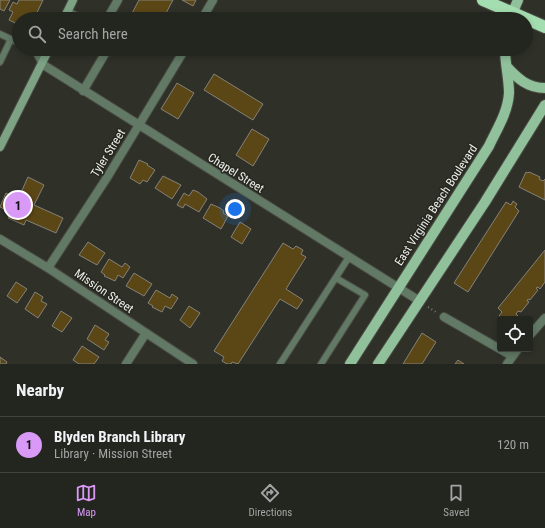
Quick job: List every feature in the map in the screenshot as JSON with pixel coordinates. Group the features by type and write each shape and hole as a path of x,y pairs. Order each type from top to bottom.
{"highway":[{"path":"483,0 504,12"},
{"path":"533,23 545,27"}],"main road":[{"path":"67,12 73,0"},
{"path":"513,12 518,0"},
{"path":"0,147 46,56"},
{"name":"East Virginia Beach Boulevard","path":"350,364 489,146 508,101 506,56"},
{"path":"507,67 527,85 545,88"},
{"path":"378,364 418,300 458,243 545,105"}],"street":[{"path":"111,12 118,0"},
{"path":"206,12 213,0"},
{"path":"83,91 101,56"},
{"name":"Tyler Street","path":"48,268 181,56"},
{"name":"Chapel Street","path":"42,64 418,300"},
{"name":"Mission Street","path":"0,239 48,268 193,364"},
{"path":"444,317 512,356"},
{"path":"533,332 545,318"},
{"path":"126,364 146,333"},
{"path":"507,364 515,352"}],"lane":[{"path":"0,34 11,39 0,62"},
{"path":"38,56 42,64"},
{"path":"280,364 349,257"},
{"path":"321,364 365,295 336,278"}],"path":[{"path":"418,300 444,317"}],"building":[{"path":"0,0 10,0 4,11 0,9"},
{"path":"19,0 43,0 37,12 13,12 9,10 13,2 17,4"},
{"path":"139,0 173,0 167,12 133,12"},
{"path":"182,0 196,0 193,6"},
{"path":"12,14 12,22 9,20"},
{"path":"214,74 263,104 253,120 204,90"},
{"path":"177,83 194,93 178,119 161,109"},
{"path":"252,129 269,139 253,166 236,155"},
{"path":"139,160 148,164 147,165 155,170 147,182 143,180 140,184 130,178"},
{"path":"526,172 540,177 539,179 543,181 545,179 545,200 519,187"},
{"path":"163,176 181,185 172,199 155,188"},
{"path":"28,177 44,185 34,205 63,218 56,233 26,220 24,225 8,218 11,212 0,207 6,193 18,199"},
{"path":"193,190 207,199 199,212 185,204 183,208 177,205 184,193 189,196"},
{"path":"513,201 517,204 515,207 519,211 468,292 454,283 506,202 511,205"},
{"path":"211,204 220,208 224,211 223,213 228,216 221,229 203,218"},
{"path":"240,222 251,229 242,244 231,237"},
{"path":"88,242 105,253 97,265 79,255"},
{"path":"283,243 293,249 296,246 303,250 301,254 306,257 286,289 303,300 297,309 280,299 238,364 232,362 231,364 227,364 222,361 224,357 214,351"},
{"path":"545,250 545,282 540,289 538,287 536,288 538,290 530,300 528,299 527,301 529,302 521,312 518,311 516,314 518,316 499,316 502,312 498,308"},
{"path":"109,259 122,267 125,263 130,267 123,278 118,275 115,281 104,276 105,275 101,272"},
{"path":"134,273 152,284 144,296 126,286"},
{"path":"16,282 27,289 17,303 7,296"},
{"path":"156,290 170,298 172,294 178,298 171,309 165,306 162,312 152,307 153,306 148,303"},
{"path":"35,292 43,297 41,301 47,304 38,318 25,309"},
{"path":"189,306 200,313 190,328 180,320"},
{"path":"61,311 72,318 62,332 52,326"},
{"path":"95,325 109,334 105,340 109,342 104,350 87,339"},
{"path":"422,333 436,342 422,364 403,364"},
{"path":"82,346 99,357 94,364 79,364 73,360"},
{"path":"0,357 7,362 6,364 0,364"},
{"path":"458,360 464,364 455,364"}],"place":[{"name":"Blyden Branch Library","path":"18,205"}]}
